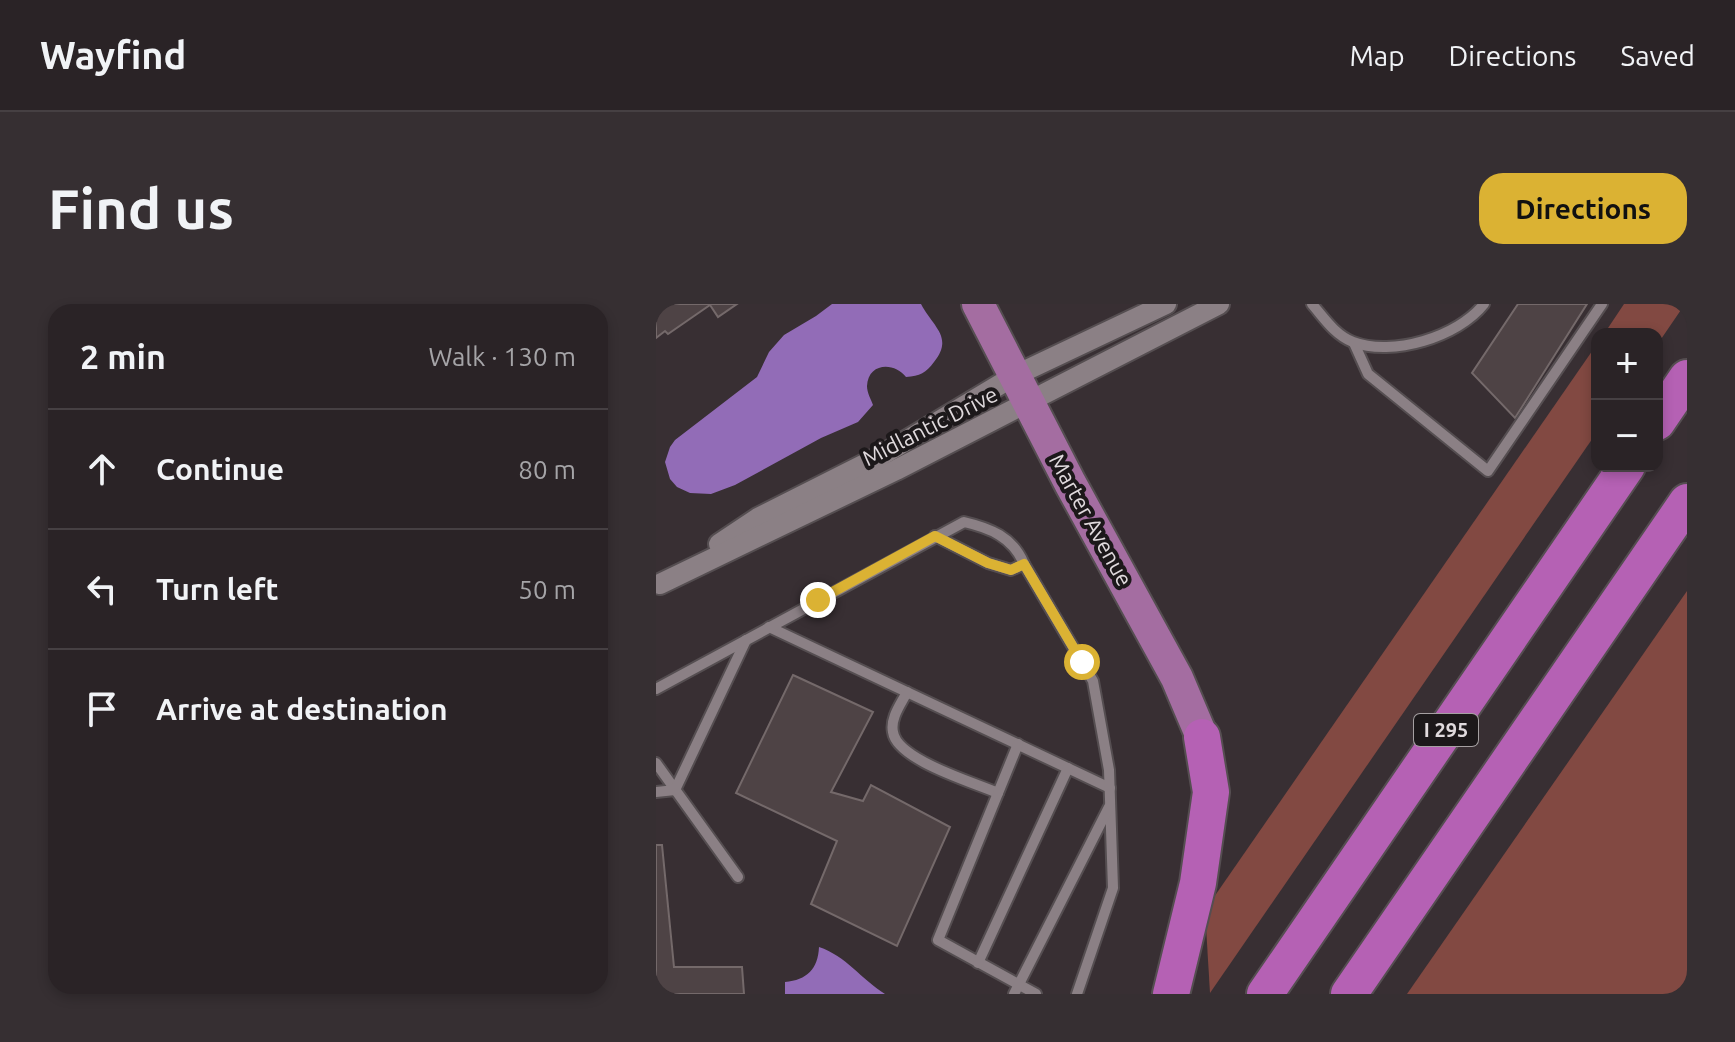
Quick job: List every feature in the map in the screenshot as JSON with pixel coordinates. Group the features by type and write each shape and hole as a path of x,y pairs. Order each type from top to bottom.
{"highway":[{"path":"1663,413 1687,378"},
{"name":"I 295","path":"1265,994 1623,472"},
{"path":"1349,994 1687,502"},
{"path":"1171,994 1198,883 1211,792 1202,737"}],"main road":[{"name":"Marter Avenue","path":"978,304 1021,390 1177,678 1202,737"}],"street":[{"name":"Midlantic Drive","path":"658,585 1021,390 1166,304"},
{"name":"Midlantic Drive","path":"658,585 758,518 879,457 1021,390 1219,304"}],"lane":[{"path":"1312,304 1337,333 1354,343 1404,346 1457,327 1481,305"},
{"path":"1354,343 1368,374 1488,471 1602,304"},
{"path":"656,689 964,522 990,528 1018,548 1024,564 1093,681 1109,770 1113,888 1077,994"},
{"path":"935,536 988,563 1011,570 1024,564"},
{"path":"769,627 1110,788"},
{"path":"675,790 746,640"},
{"path":"907,692 892,722 893,736 912,757 998,793"},
{"path":"1018,744 938,940 1017,989 1036,994"},
{"path":"656,763 738,877"},
{"path":"978,963 1068,768"},
{"path":"656,792 675,790"},
{"path":"1017,989 1110,806"}],"shaded area":[{"path":"832,304 921,304 940,332 940,353 928,369 915,376 906,377 889,367 872,372 867,386 873,405 858,422 821,438 735,485 711,494 690,493 677,487 670,479 665,462 675,440 757,377 769,352 784,335"},
{"path":"1624,304 1685,304 1663,336 1663,328 1608,328"},
{"path":"1591,353 1591,441 1210,993 1205,910"},
{"path":"1687,591 1687,994 1407,994"},
{"path":"819,947 837,956 885,994 785,994 785,982 805,976 814,967"}],"building":[{"path":"656,304 737,304 718,317 710,305 668,334 665,331 656,338"},
{"path":"1518,304 1587,304 1515,418 1472,373"},
{"path":"793,675 873,712 831,792 863,801 871,785 950,827 897,946 811,904 837,841 736,793"},
{"path":"656,845 662,845 674,967 742,967 744,994 656,994"}],"route":[{"path":"818,600 935,536 988,563 1011,570 1024,564 1082,662"}]}
